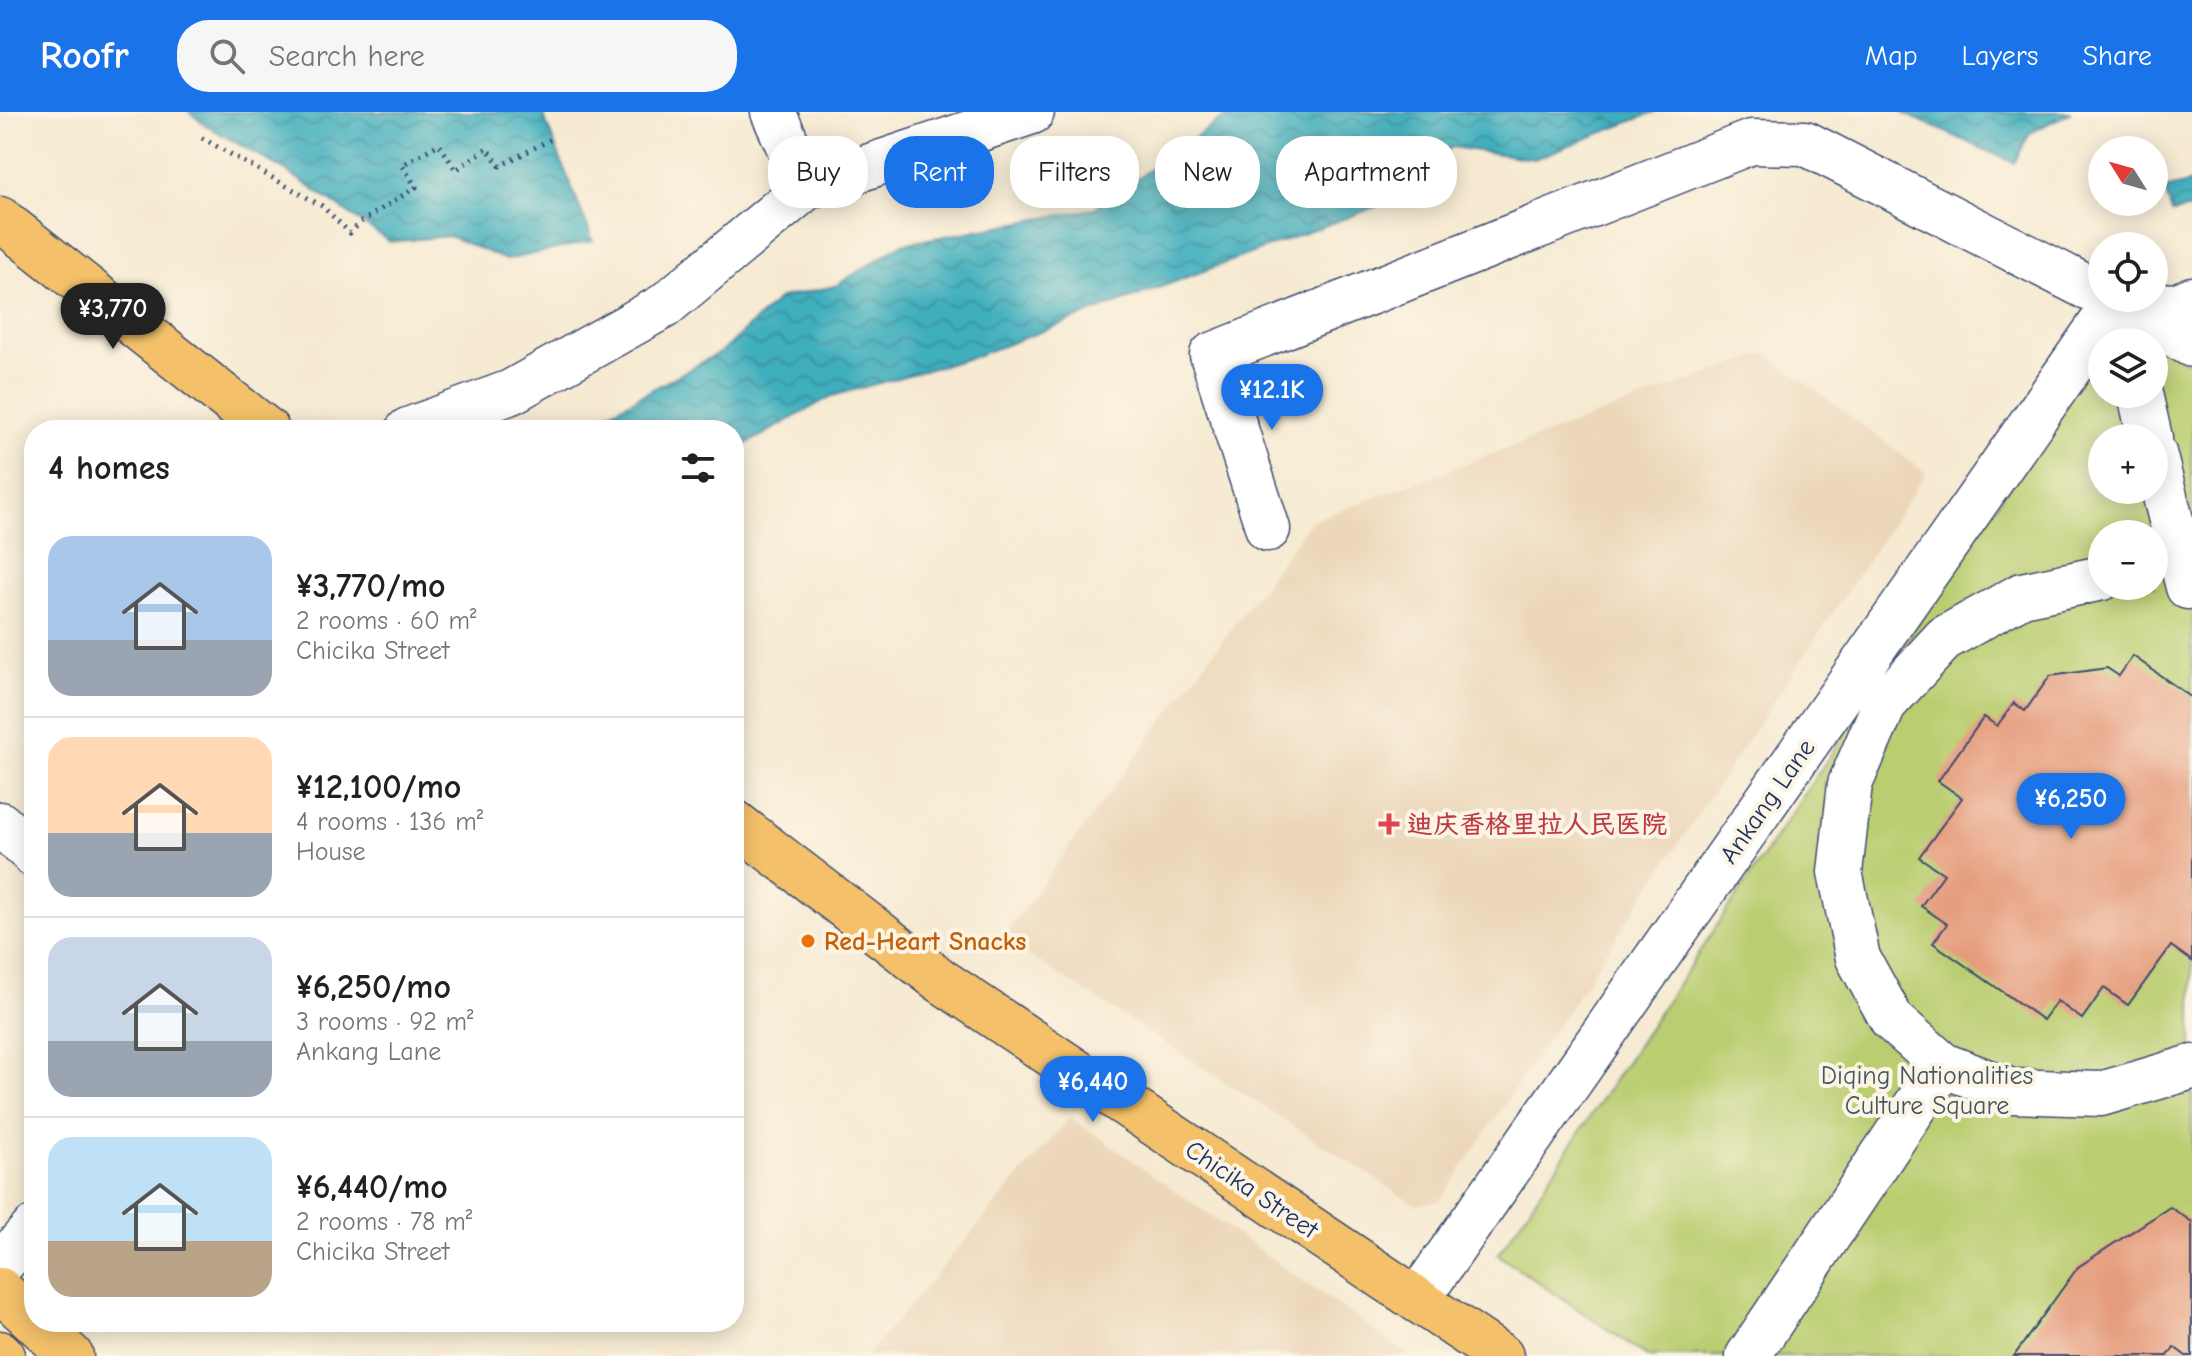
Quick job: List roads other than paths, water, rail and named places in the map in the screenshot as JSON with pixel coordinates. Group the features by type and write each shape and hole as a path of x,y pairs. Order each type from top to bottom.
{"main road":[{"path":"0,219 254,420"},
{"name":"Chicika Street","path":"744,830 940,980 1501,1356"},
{"path":"0,1290 24,1313"},
{"path":"45,1332 71,1356"}],"street":[{"path":"773,112 784,136"},
{"path":"868,167 1032,112"},
{"path":"1268,529 1212,355 1751,142 1805,143 2088,296"},
{"path":"460,420 664,306 782,208"},
{"path":"2168,306 2192,299"},
{"name":"Ankang Lane","path":"1417,1300 2111,312"},
{"path":"2120,312 2192,345"},
{"path":"2163,504 2178,586"},
{"path":"2088,581 2022,595 1945,638 1885,703 1850,784 1840,872 1858,958 1892,1020 1943,1065 2011,1091 2101,1094 2192,1067"},
{"path":"0,824 24,846"},
{"path":"1748,1356 1943,1065"},
{"path":"0,1265 24,1239"}],"water":[{"path":"189,112 542,112 593,241 506,260 449,236 390,242 291,174 205,125"},
{"path":"1232,112 1655,112 1534,159 1457,148 1457,136 1276,136 1276,208 1373,208 973,357 832,396 744,445 744,420 596,420 721,352 780,298 835,286 902,244 1094,208 1139,208 1139,177 1155,166 1155,208 1260,208 1260,136 1198,136"},
{"path":"1901,112 2071,112 2030,133 2014,163"},
{"path":"2192,182 2192,209 2172,213 2168,188"}],"place":[{"name":"迪庆香格里拉人民医院","path":"1389,824"},
{"name":"Red-Heart Snacks","path":"808,941"}],"park label":[{"name":"Diqing Nationalities Culture Square","path":"1927,1090"}]}
